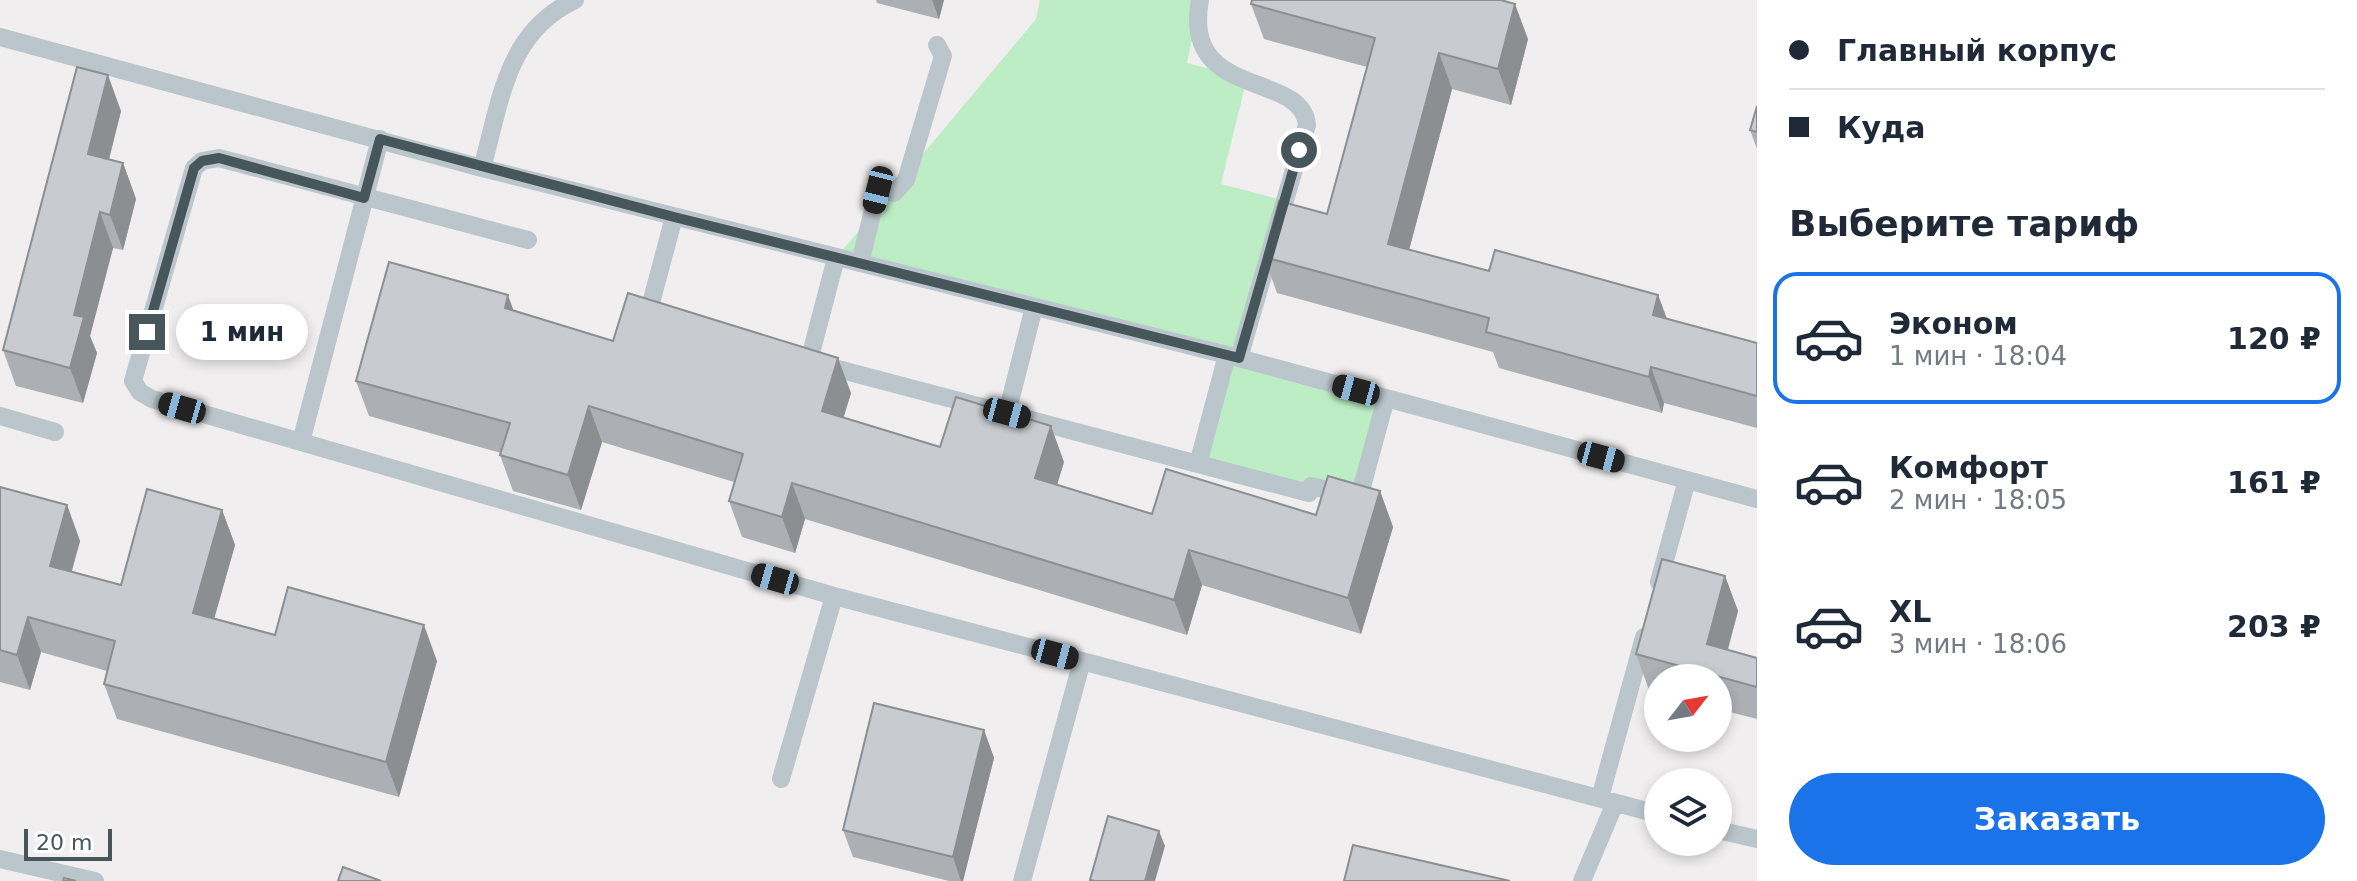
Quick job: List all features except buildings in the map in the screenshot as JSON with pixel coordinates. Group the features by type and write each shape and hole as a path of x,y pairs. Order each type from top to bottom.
{"lane":[{"path":"482,168 519,48 540,19 575,0"},
{"path":"1198,464 1307,125 1306,113 1298,103 1232,75 1212,59 1199,42 1196,20 1200,0"},
{"path":"0,37 482,168 1233,356 1757,499"},
{"path":"860,263 878,190 894,193 906,180 943,56 937,45"},
{"path":"301,442 380,139"},
{"path":"528,240 219,158 202,161 194,168 133,381 140,392 152,399 834,596 1644,810"},
{"path":"674,217 647,318 677,326"},
{"path":"836,258 802,359 1309,493 1311,486 1359,498 1386,398"},
{"path":"1007,413 1034,307"},
{"path":"0,416 55,432"},
{"path":"1582,881 1608,801 1653,604 1687,480"},
{"path":"781,779 834,596"},
{"path":"1022,881 1082,661"},
{"path":"1732,833 1757,839"},
{"path":"0,859 95,881"}],"green space":[{"path":"1040,0 1200,0 1187,63 1247,78 1221,184 1283,200 1239,358 1386,398 1359,498 1198,464 1226,355 836,258 1036,19"}],"route":[{"path":"147,332 194,168 202,161 219,158 364,198 380,139 674,217 1239,358 1299,150"}]}
